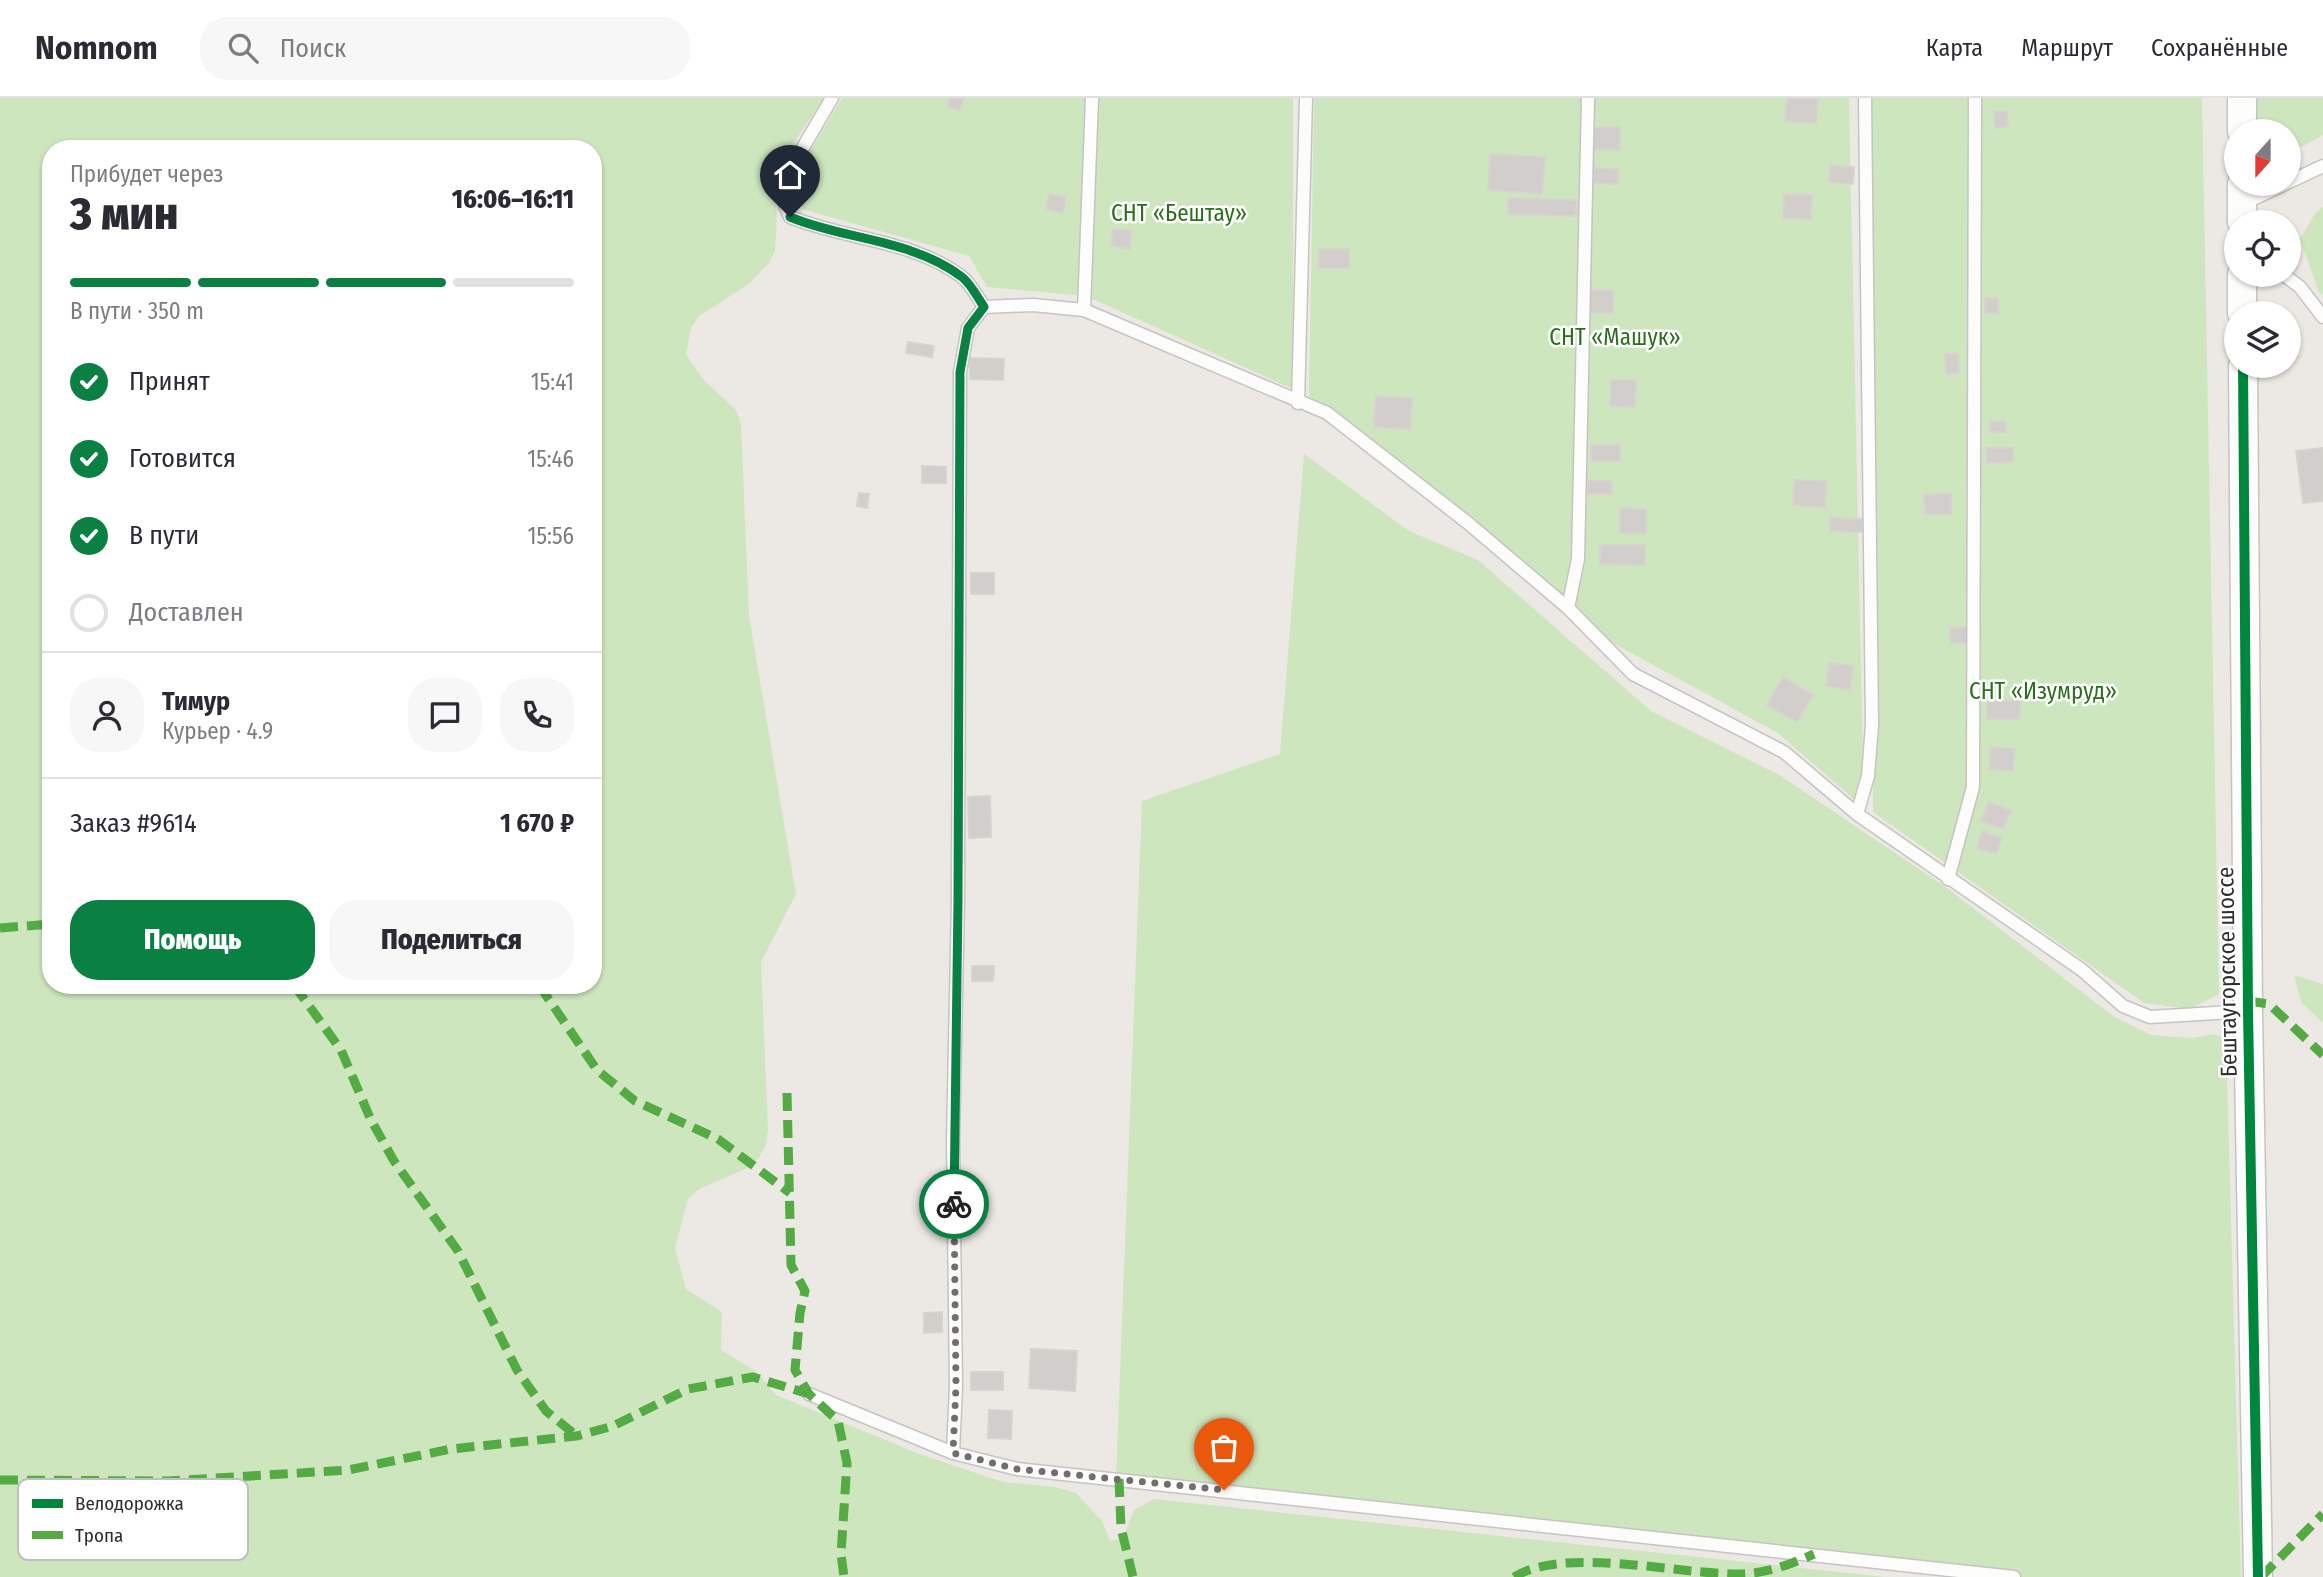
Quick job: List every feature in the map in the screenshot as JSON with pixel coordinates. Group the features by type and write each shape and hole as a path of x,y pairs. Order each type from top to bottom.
{"street":[{"path":"2242,98 2242,119"},
{"name":"Бештаугорское шоссе","path":"2243,378 2248,1011 2258,1577"}],"lane":[{"path":"832,98 784,180 782,197 790,217 813,227 866,238 925,256 964,278 984,307"},
{"path":"1084,310 1091,98"},
{"path":"1298,403 1306,98"},
{"path":"1568,608 1578,559 1588,98"},
{"path":"1857,814 1868,776 1872,725 1865,98"},
{"path":"1948,879 1973,787 1975,98"},
{"path":"2301,176 2323,166"},
{"path":"2300,287 2323,317"},
{"path":"953,1453 956,1386 953,1140 958,901 960,372 968,328 984,307 1033,304 1084,310 1327,414 1468,523 1568,608 1633,674 1784,752 1857,814 2082,970 2123,1006 2150,1017 2248,1011"},
{"path":"809,1394 953,1453 1017,1469 2014,1577"}],"green space":[{"path":"0,98 824,98 773,174 777,217 775,250 769,263 749,284 699,316 691,328 686,355 704,380 736,410 741,424 749,616 796,894 761,962 768,1129 766,1145 759,1158 748,1168 699,1189 688,1199 675,1248 686,1289 722,1312 721,1350 757,1372 776,1395 922,1455 1003,1482 1055,1487 1076,1493 1102,1521 1110,1541 1123,1538 1134,1510 1154,1499 1885,1577 0,1577"},
{"name":"СНТ «Бештау»","path":"842,98 1293,98 1293,389 1086,296 987,287 969,256 802,209 792,182"},
{"name":"СНТ «Машук»","path":"1314,98 1849,98 1864,808 1778,733 1611,642 1309,396"},
{"name":"СНТ «Изумруд»","path":"1870,98 2202,98 2219,994 2190,1009 2144,1003 1873,812"},
{"path":"2248,98 2323,98 2323,135 2302,147 2301,119 2251,119"},
{"path":"2323,207 2323,295 2319,292 2301,242 2314,215"},
{"path":"1304,454 1409,531 1478,560 1651,711 1781,776 1947,888 2113,1016 2151,1035 2193,1038 2214,1034 2226,1040 2241,1577 1999,1577 1116,1477 1142,801 1280,754"},
{"path":"2294,975 2323,984 2323,1023 2301,1002"}],"building":[{"path":"950,98 964,98 959,111 947,106"},
{"path":"1787,98 1818,99 1816,123 1785,121"},
{"path":"2007,111 2008,127 1995,128 1994,112"},
{"path":"1592,127 1620,127 1620,150 1592,149"},
{"path":"1490,154 1545,157 1542,194 1488,190"},
{"path":"1830,166 1854,167 1853,184 1829,182"},
{"path":"1592,168 1618,169 1618,184 1592,183"},
{"path":"1049,194 1066,197 1063,213 1046,209"},
{"path":"1784,194 1812,195 1811,219 1783,218"},
{"path":"1508,198 1577,200 1576,216 1508,214"},
{"path":"1113,229 1132,231 1130,249 1111,246"},
{"path":"1319,249 1349,249 1349,268 1319,268"},
{"path":"1590,290 1613,290 1613,313 1590,313"},
{"path":"1985,298 1998,298 1998,313 1985,313"},
{"path":"908,342 934,346 932,357 906,353"},
{"path":"1945,354 1958,354 1959,373 1946,374"},
{"path":"970,358 1004,359 1003,380 970,379"},
{"path":"1611,380 1636,380 1635,407 1610,406"},
{"path":"1376,396 1412,398 1411,429 1374,427"},
{"path":"1990,422 2006,422 2006,432 1990,432"},
{"path":"1591,445 1620,445 1620,461 1591,461"},
{"path":"1986,448 2013,448 2013,462 1987,463"},
{"path":"2323,448 2323,501 2303,503 2296,451"},
{"path":"922,466 946,467 946,483 922,483"},
{"path":"1794,480 1826,481 1825,507 1793,505"},
{"path":"1587,481 1612,481 1612,494 1587,494"},
{"path":"859,493 869,494 867,508 857,506"},
{"path":"1951,494 1951,514 1925,514 1924,495"},
{"path":"1620,508 1646,509 1646,534 1620,533"},
{"path":"1830,518 1863,519 1862,532 1830,531"},
{"path":"1600,545 1645,545 1645,565 1600,564"},
{"path":"971,573 994,573 994,594 971,594"},
{"path":"1968,627 1968,643 1950,643 1950,628"},
{"path":"1829,663 1853,666 1850,690 1826,686"},
{"path":"1783,677 1813,695 1797,722 1767,705"},
{"path":"2020,700 2020,719 1987,719 1987,701"},
{"path":"1991,747 2015,749 2013,771 1989,769"},
{"path":"990,796 991,837 969,838 968,797"},
{"path":"1989,802 2011,811 2003,829 1981,821"},
{"path":"1982,831 2002,838 1996,854 1977,848"},
{"path":"972,966 994,966 993,981 972,981"},
{"path":"942,1312 942,1332 924,1333 924,1313"},
{"path":"1031,1349 1077,1351 1075,1391 1029,1388"},
{"path":"971,1372 1003,1372 1003,1390 971,1390"},
{"path":"989,1410 1012,1411 1011,1439 988,1438"}],"marked path":[{"path":"0,928 42,925"},
{"path":"301,994 341,1050 371,1120 394,1161 458,1251 517,1370 546,1411 577,1436"},
{"path":"545,994 597,1070 635,1101 718,1139 790,1193"},
{"path":"2248,1001 2269,1004 2323,1055"},
{"path":"787,1093 791,1265 805,1291 800,1313 795,1370 809,1394 838,1421 847,1463 841,1554 844,1577"},
{"path":"201,1479 348,1470 451,1449 577,1436 613,1426 688,1389 753,1377 809,1394"},
{"path":"1119,1479 1121,1528 1133,1577"},
{"path":"0,1480 18,1480"},
{"path":"2261,1577 2323,1514"},
{"path":"1514,1577 1535,1568 1591,1562 1747,1574 1777,1568 1814,1554"}],"cycle path":[{"path":"2243,378 2248,1011 2258,1577"}],"way so far":[{"path":"954,1204 956,1386 953,1453 1017,1469 1224,1490"}],"route":[{"path":"790,217 813,227 866,238 925,256 964,278 984,307 968,328 960,372 954,1204"}]}
